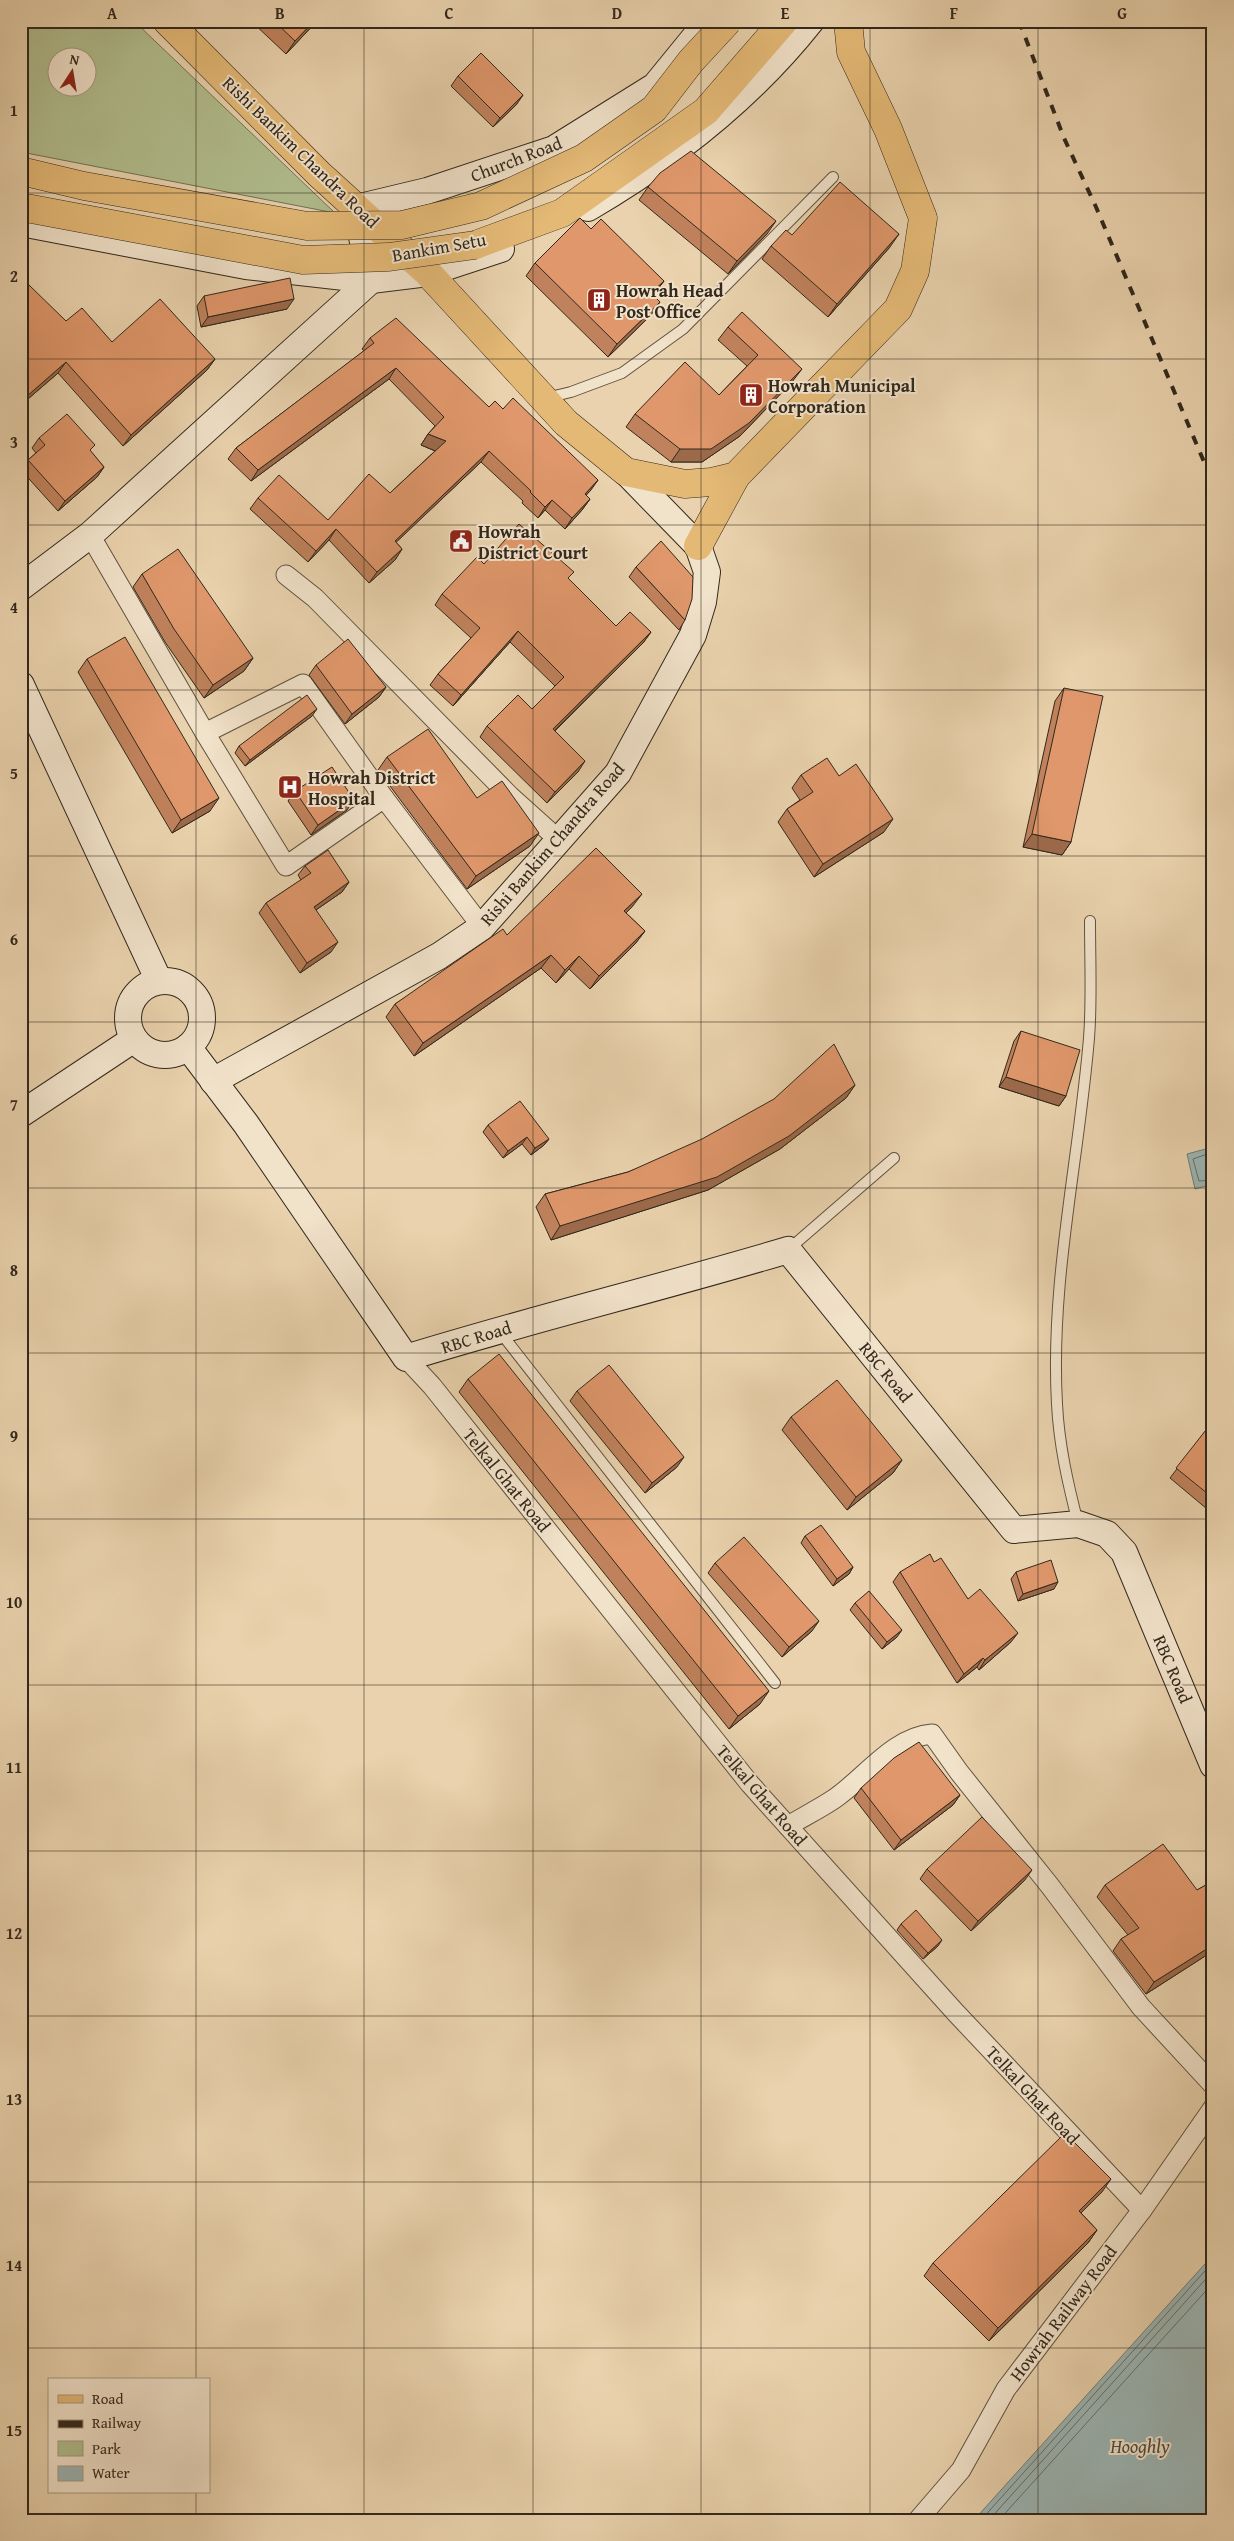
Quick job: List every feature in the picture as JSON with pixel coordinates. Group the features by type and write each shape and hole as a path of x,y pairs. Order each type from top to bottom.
{"main road":[{"name":"Rishi Bankim Chandra Road","path":"167,21 319,174 428,273 566,423 626,472 698,546 706,572 703,602 693,634 618,773 482,927 439,956 213,1080"},
{"name":"Church Road","path":"356,208 427,191 554,149 654,86 708,21"},
{"name":"Bankim Setu","path":"21,171 84,186 307,226 402,225 481,206 584,158 654,109 691,61 728,21"},
{"name":"Bankim Setu","path":"21,207 303,260 389,257 475,245 562,213 706,111 784,21"},
{"path":"21,223 246,266 371,280 428,273 538,236 627,185 688,142 774,66 811,21"},
{"path":"698,546 736,476 898,309 915,270 923,218 888,129 851,52 848,21"},
{"path":"356,208 371,280"},
{"path":"21,587 90,535 371,280"},
{"name":"Rishi Bankim Chandra Road","path":"626,472 685,484 711,482 736,476"},
{"path":"22,689 158,981"},
{"path":"158,981 171,981 183,985 193,993 199,1003 202,1015 201,1027 196,1038 188,1047 177,1053 165,1055 153,1053 142,1048 134,1039 129,1027 128,1015 130,1003 137,992 147,985 158,981"},
{"path":"21,1114 134,1039"},
{"path":"188,1047 246,1124 406,1358"},
{"name":"RBC Road","path":"406,1358 498,1330 694,1278 788,1250 1014,1530 1078,1524 1107,1534 1124,1552 1213,1765"}],"street":[{"path":"90,535 205,733 286,866 384,798"},
{"path":"286,575 314,598 510,796 559,840"},
{"path":"205,733 303,684 384,798 482,927"},
{"name":"Telkal Ghat Road","path":"406,1358 432,1386 750,1784 956,2014 1142,2210"},
{"path":"788,1826 836,1798 861,1775 918,1735 932,1734 959,1772 1050,1886 1141,2007 1213,2085"},
{"name":"Howrah Railway Road","path":"918,2520 961,2470 1006,2388 1142,2210 1213,2108"}],"lane":[{"path":"542,399 571,392 622,373 682,329 833,177"},
{"path":"1078,1524 1063,1463 1057,1404 1057,1321 1066,1217 1089,1038 1090,921"},
{"path":"788,1250 894,1158"},
{"path":"498,1330 774,1683"}],"green space":[{"path":"21,21 134,21 335,213 21,152"}],"water":[{"path":"1213,1147 1213,1184 1195,1189 1187,1154"},
{"name":"Hooghly","path":"1213,2255 1213,2520 974,2520"}],"building":[{"path":"274,21 314,21 295,41"},
{"path":"481,53 523,95 500,118 458,76"},
{"path":"691,151 776,221 737,261 648,187 660,173"},
{"path":"840,182 899,234 837,304 771,246 786,230 792,235"},
{"name":"Howrah Head Post Office","path":"580,218 591,229 601,219 664,281 651,293 660,302 617,344 535,263"},
{"path":"290,278 294,299 208,317 204,296"},
{"path":"28,284 66,321 82,308 112,342 160,299 215,359 131,435 66,362 26,397 21,392 21,292"},
{"name":"Howrah Municipal Corporation","path":"742,312 802,369 749,423 711,449 680,449 635,414 685,362 719,395 758,355 728,327"},
{"path":"396,318 489,407 495,401 503,409 513,398 598,480 585,494 590,499 572,518 552,500 545,507 489,451 395,541 402,549 377,572 336,529 316,551 258,498 279,475 328,520 369,474 390,493 446,441 428,434 444,417 396,368 258,470 236,448 374,343 370,338"},
{"path":"67,414 95,445 90,450 104,467 65,501 28,460 45,445 39,438"},
{"path":"519,524 574,572 568,578 616,626 630,612 651,632 553,729 585,761 555,792 487,726 518,695 532,709 564,677 518,631 461,695 438,674 480,628 442,594 477,557 484,564"},
{"path":"661,541 693,577 692,599 685,620 636,567"},
{"path":"178,549 253,658 213,685 174,629 142,574"},
{"path":"125,637 219,798 181,820 87,659"},
{"path":"348,639 386,687 352,714 316,665"},
{"path":"1064,688 1103,696 1071,842 1032,834"},
{"path":"307,695 317,709 250,760 239,746"},
{"path":"428,729 477,798 502,781 539,833 476,876 387,757"},
{"path":"827,758 839,776 856,764 893,819 823,864 787,809 813,792 801,775"},
{"path":"332,767 354,800 318,825 295,791"},
{"path":"596,848 642,894 624,911 645,931 599,976 579,956 565,970 551,955 423,1043 395,1004 503,929 507,935"},
{"path":"328,850 349,882 314,907 338,942 307,963 266,903 311,873 305,866"},
{"path":"1021,1031 1080,1050 1066,1096 1006,1077"},
{"path":"834,1044 855,1085 789,1136 717,1177 560,1226 545,1194 628,1172 702,1139 774,1099"},
{"path":"520,1101 549,1139 535,1148 527,1137 508,1151 488,1125"},
{"path":"499,1354 769,1691 738,1716 468,1379"},
{"path":"609,1365 684,1457 652,1483 577,1391"},
{"path":"837,1380 902,1460 856,1497 791,1417"},
{"path":"1213,1421 1213,1498 1176,1468"},
{"path":"821,1525 853,1567 837,1579 805,1536"},
{"path":"744,1537 819,1621 789,1647 715,1563"},
{"path":"930,1554 934,1562 941,1558 968,1599 980,1589 1018,1633 985,1660 983,1658 964,1674 900,1572"},
{"path":"1051,1560 1058,1582 1023,1594 1016,1572"},
{"path":"869,1591 902,1630 887,1642 855,1603"},
{"path":"919,1742 960,1795 901,1840 861,1788 894,1758"},
{"path":"982,1817 1032,1870 978,1921 927,1869"},
{"path":"1163,1844 1197,1890 1213,1881 1213,1945 1154,1982 1121,1939 1139,1928 1105,1885"},
{"path":"916,1910 942,1940 928,1953 901,1924"},
{"path":"1065,2133 1111,2179 1079,2211 1097,2230 998,2328 933,2263"}],"railway":[{"path":"1019,21 1064,138 1096,207 1213,483"}],"place":[{"name":"Howrah Head Post Office","path":"599,300"},
{"name":"Howrah Municipal Corporation","path":"751,395"},
{"name":"Howrah District Court","path":"461,541"},
{"name":"Howrah District Hospital","path":"290,787"}]}
